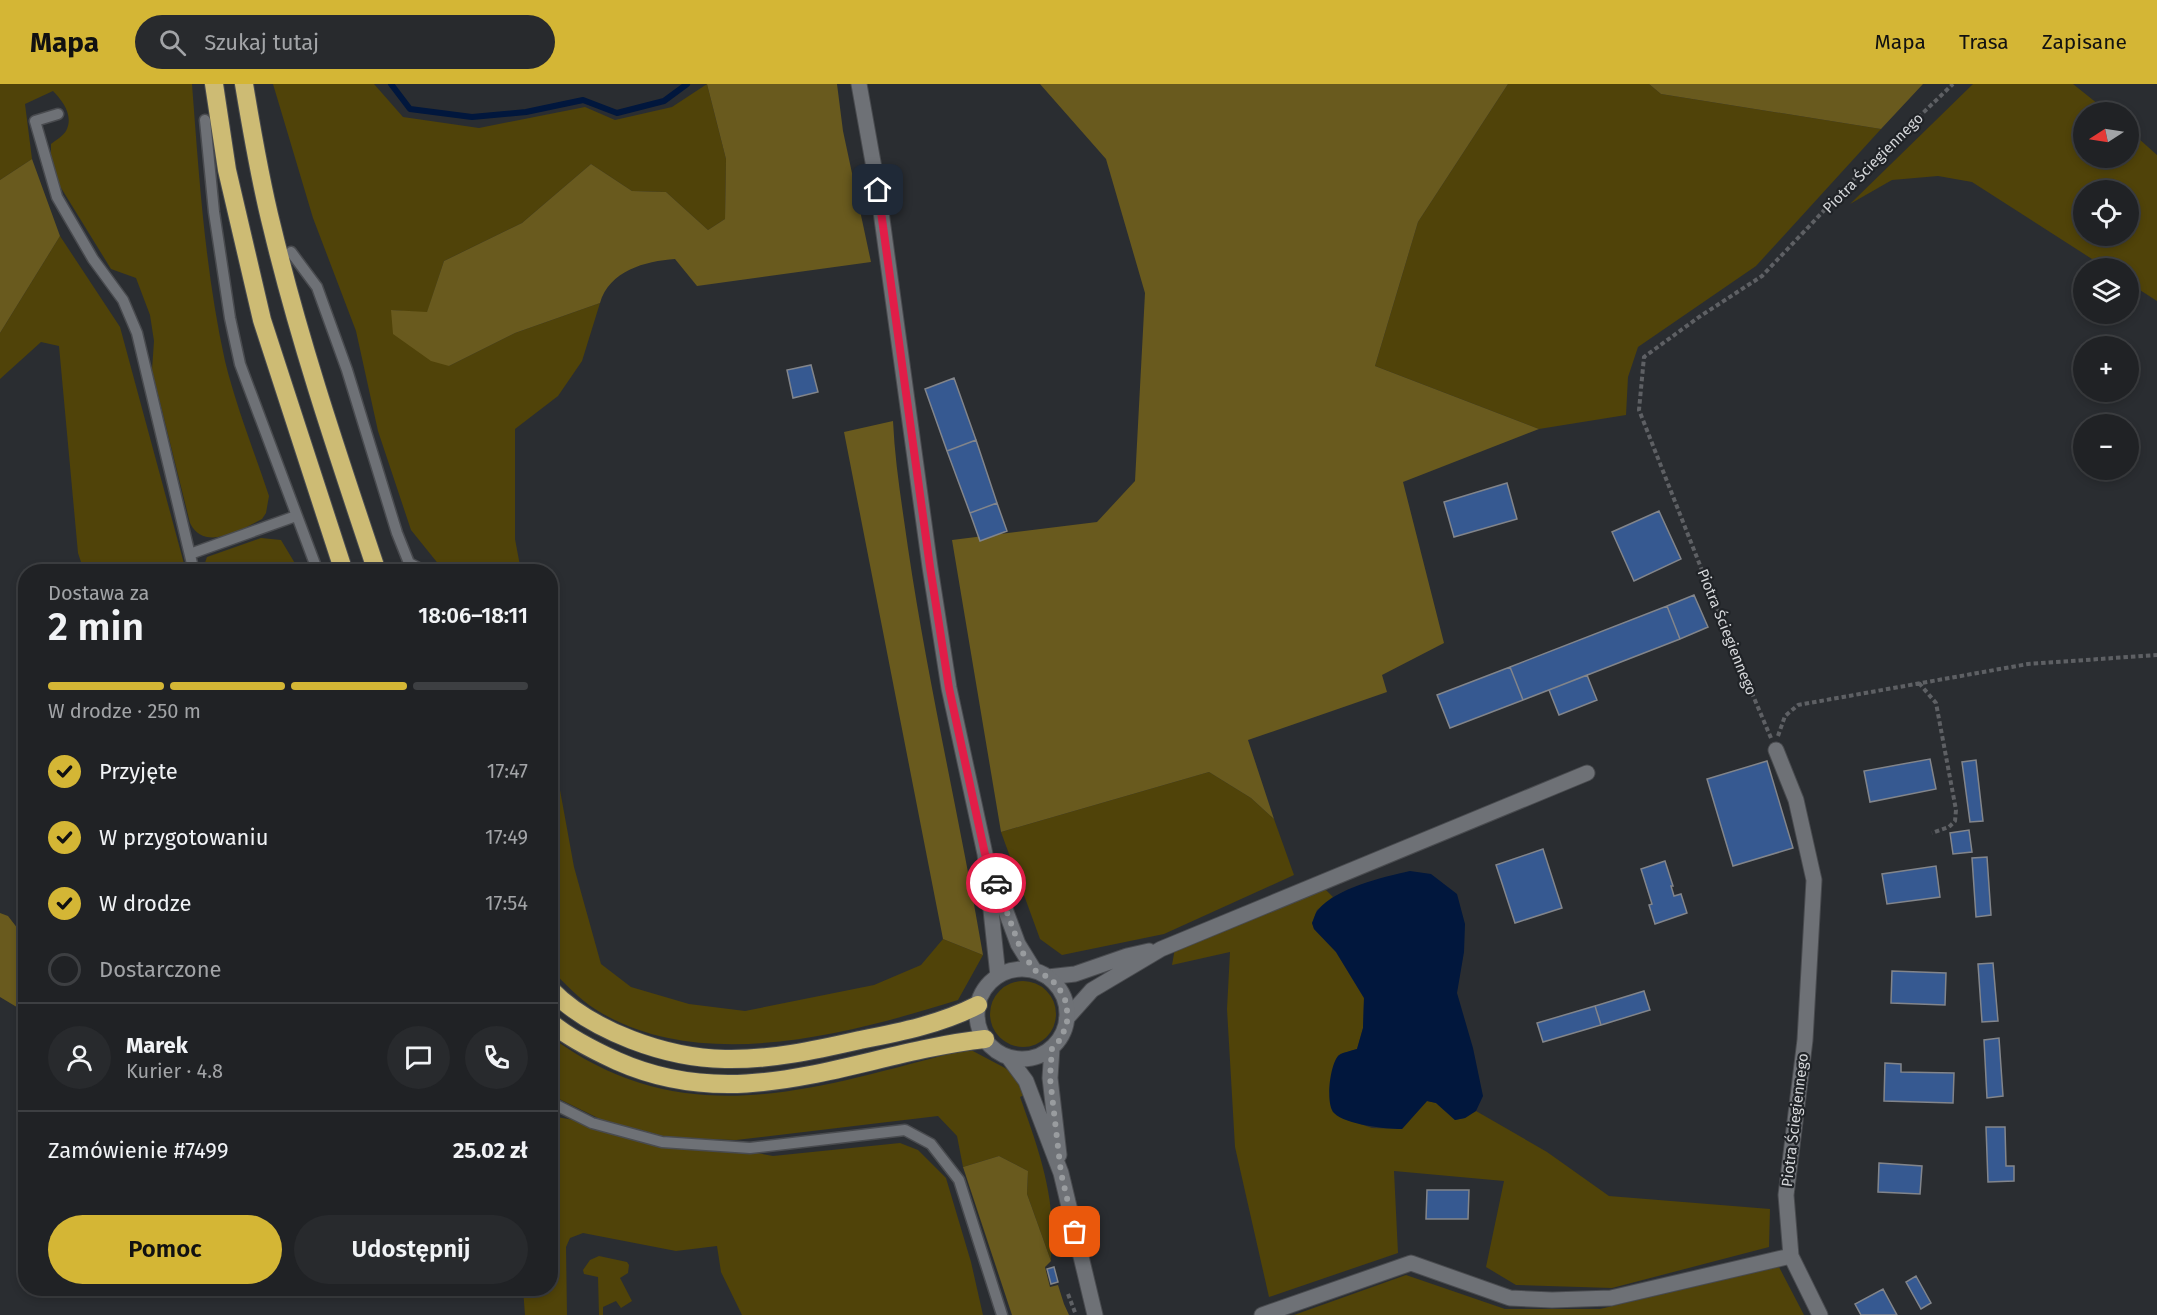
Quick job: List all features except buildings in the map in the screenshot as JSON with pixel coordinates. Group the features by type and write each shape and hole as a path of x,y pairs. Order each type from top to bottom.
{"highway":[{"path":"214,84 227,170 262,320 341,564"},
{"path":"244,84 263,186 287,286 312,373 374,564"},
{"path":"558,996 588,1019 620,1036 690,1056 725,1059 802,1053 951,1018 978,1005"},
{"path":"558,1027 601,1054 636,1070 673,1080 707,1084 745,1085 802,1078 958,1042 985,1039"}],"street":[{"path":"859,84 878,190 940,633 949,688 985,854 998,976"},
{"name":"Piotra Ściegiennego","path":"1776,750 1796,800 1814,880 1805,1040 1786,1195 1791,1256 1820,1315"},
{"path":"1067,1018 1092,990 1161,949 1587,773"},
{"path":"985,854 1018,944 1041,973 1062,992 1067,1004 1063,1035 1052,1048 1035,1058 1022,1060 1010,1058 996,1051 985,1039 977,1020 978,1005 987,986 998,976 1015,969 1041,973 1075,974 1127,956 1161,949"},
{"path":"1052,1048 1050,1078 1061,1173 1095,1315"},
{"path":"1010,1058 1026,1082 1061,1173"},
{"path":"1262,1315 1411,1263 1510,1298 1552,1300 1611,1298 1791,1256"}],"lane":[{"path":"58,114 35,121 44,158 57,196 93,259 123,300 137,333 192,564"},
{"path":"205,120 214,212 230,318 240,364 315,564"},
{"path":"291,252 317,287 346,370 397,533 411,564"},
{"path":"190,554 296,516"},
{"path":"558,1106 592,1123 662,1142 750,1148 905,1130 931,1144 959,1180 1002,1315"}],"path":[{"name":"Piotra Ściegiennego","path":"1776,750 1729,639 1639,410 1644,357 1699,317 1762,276 1852,181 1953,84"},
{"path":"1776,750 1780,726 1785,716 1798,705 2028,664 2157,655"},
{"path":"1918,682 1936,703 1956,810 1955,821 1949,827 1932,833"},
{"path":"1068,1294 1076,1315"}],"shaded area":[{"path":"0,84 192,84 212,292 229,378 269,496 266,513 262,519 234,533 213,537 196,532 190,523 152,370 154,341 150,315 136,278 111,269 58,183 51,155 51,144 66,131 69,120 66,109 53,91 25,104 32,159 0,180"},
{"path":"273,84 374,84 403,117 479,128 585,107 615,120 672,107 707,84 726,159 725,219 708,230 666,192 632,191 591,164 522,223 444,261 427,313 391,310 449,366 515,333 600,303 582,361 558,396 515,429 515,539 520,564 438,564 411,530 378,431 356,331 313,218"},
{"path":"707,84 837,84 843,131 871,262 697,286 675,259 652,262 630,270 611,283 600,303 515,333 449,366 431,361 393,334 391,310 427,312 444,261 522,223 591,164 632,191 666,192 708,230 725,219 726,159"},
{"path":"1040,84 1508,84 1418,222 1375,366 1539,429 1403,482 1444,643 1382,675 1387,692 1248,740 1274,819 1251,798 1209,772 1001,832 952,540 1097,522 1135,481 1145,293 1106,159"},
{"path":"1508,84 1649,84 1661,94 1881,129 1756,266 1638,347 1628,377 1626,415 1539,429 1375,366 1418,222"},
{"path":"1649,84 1923,84 1881,129 1661,94"},
{"path":"1973,84 2073,84 2096,102 2073,102 2073,168 2139,168 2139,139 2157,155 2157,301 2139,289 2139,258 2090,258 1972,182 1938,176 1892,180 1850,204"},
{"path":"32,159 60,236 0,333 0,180"},
{"path":"60,236 120,327 184,564 82,564 78,553 59,346 41,342 0,379 0,333"},
{"path":"893,421 899,484 916,599 983,955 943,939 844,432"},
{"path":"261,538 281,540 295,564 204,564 207,557"},
{"path":"1209,772 1251,798 1274,819 1294,875 1164,934 1062,955 1040,939 1001,832"},
{"path":"558,779 574,867 601,964 631,987 689,1004 745,1011 874,985 921,965 943,939 983,955 958,1000 870,1025 775,1042 727,1044 680,1040 636,1029 595,1009 558,977"},
{"path":"1323,887 1333,897 1317,910 1312,923 1314,929 1336,952 1364,998 1363,1028 1357,1049 1340,1054 1343,1118 1372,1128 1402,1129 1427,1101 1436,1103 1455,1120 1465,1118 1476,1111 1547,1152 1609,1196 1770,1209 1769,1247 1612,1288 1516,1285 1486,1267 1504,1181 1394,1171 1398,1253 1269,1297 1235,1147 1227,1009 1230,952 1172,965 1175,948"},
{"path":"0,913 8,916 18,929 18,1008 0,997"},
{"path":"1017,981 1029,981 1041,986 1051,996 1056,1014 1054,1027 1041,1042 1029,1047 1017,1047 1005,1042 995,1032 990,1020 990,1008 995,996 1005,986"},
{"path":"558,1041 601,1068 651,1086 701,1095 751,1095 802,1089 971,1050 1012,1073 1026,1094 1020,1097 1045,1176 1051,1208 1051,1261 1027,1194 1028,1171 999,1156 963,1167 957,1136 938,1116 736,1140 679,1138 773,1156 900,1143 918,1150 946,1178 971,1262 983,1315 742,1315 721,1272 717,1246 676,1251 583,1233 570,1238 566,1247 567,1315 525,1315 524,1296 558,1296 558,1117 660,1135 602,1120 558,1098"},
{"path":"999,1156 1028,1171 1027,1194 1051,1261 1045,1267 1050,1287 1058,1285 1069,1315 1012,1315 963,1167"},
{"path":"599,1256 627,1262 628,1273 620,1278 632,1301 621,1308 616,1301 603,1307 603,1315 599,1315 598,1277 584,1274 583,1270 590,1260"},
{"path":"1779,1267 1804,1315 1294,1315 1406,1275 1505,1309 1600,1309"}],"water":[{"path":"1410,871 1431,874 1457,894 1465,924 1464,952 1457,993 1473,1048 1483,1096 1476,1111 1465,1118 1455,1120 1436,1103 1427,1101 1402,1129 1366,1126 1347,1121 1334,1113 1329,1093 1336,1059 1345,1052 1357,1049 1363,1028 1364,998 1336,952 1314,929 1312,923 1318,910 1336,895 1361,884"}],"waterway":[{"path":"391,84 410,109 472,117 526,112 583,100 617,113 664,101 687,84"}],"way so far":[{"path":"996,883 1021,950 1034,970 1048,977 1058,986 1067,1004 1067,1024 1060,1040 1052,1048 1050,1078 1061,1173 1075,1232"}],"route":[{"path":"878,190 949,688 985,854 996,883"}]}
